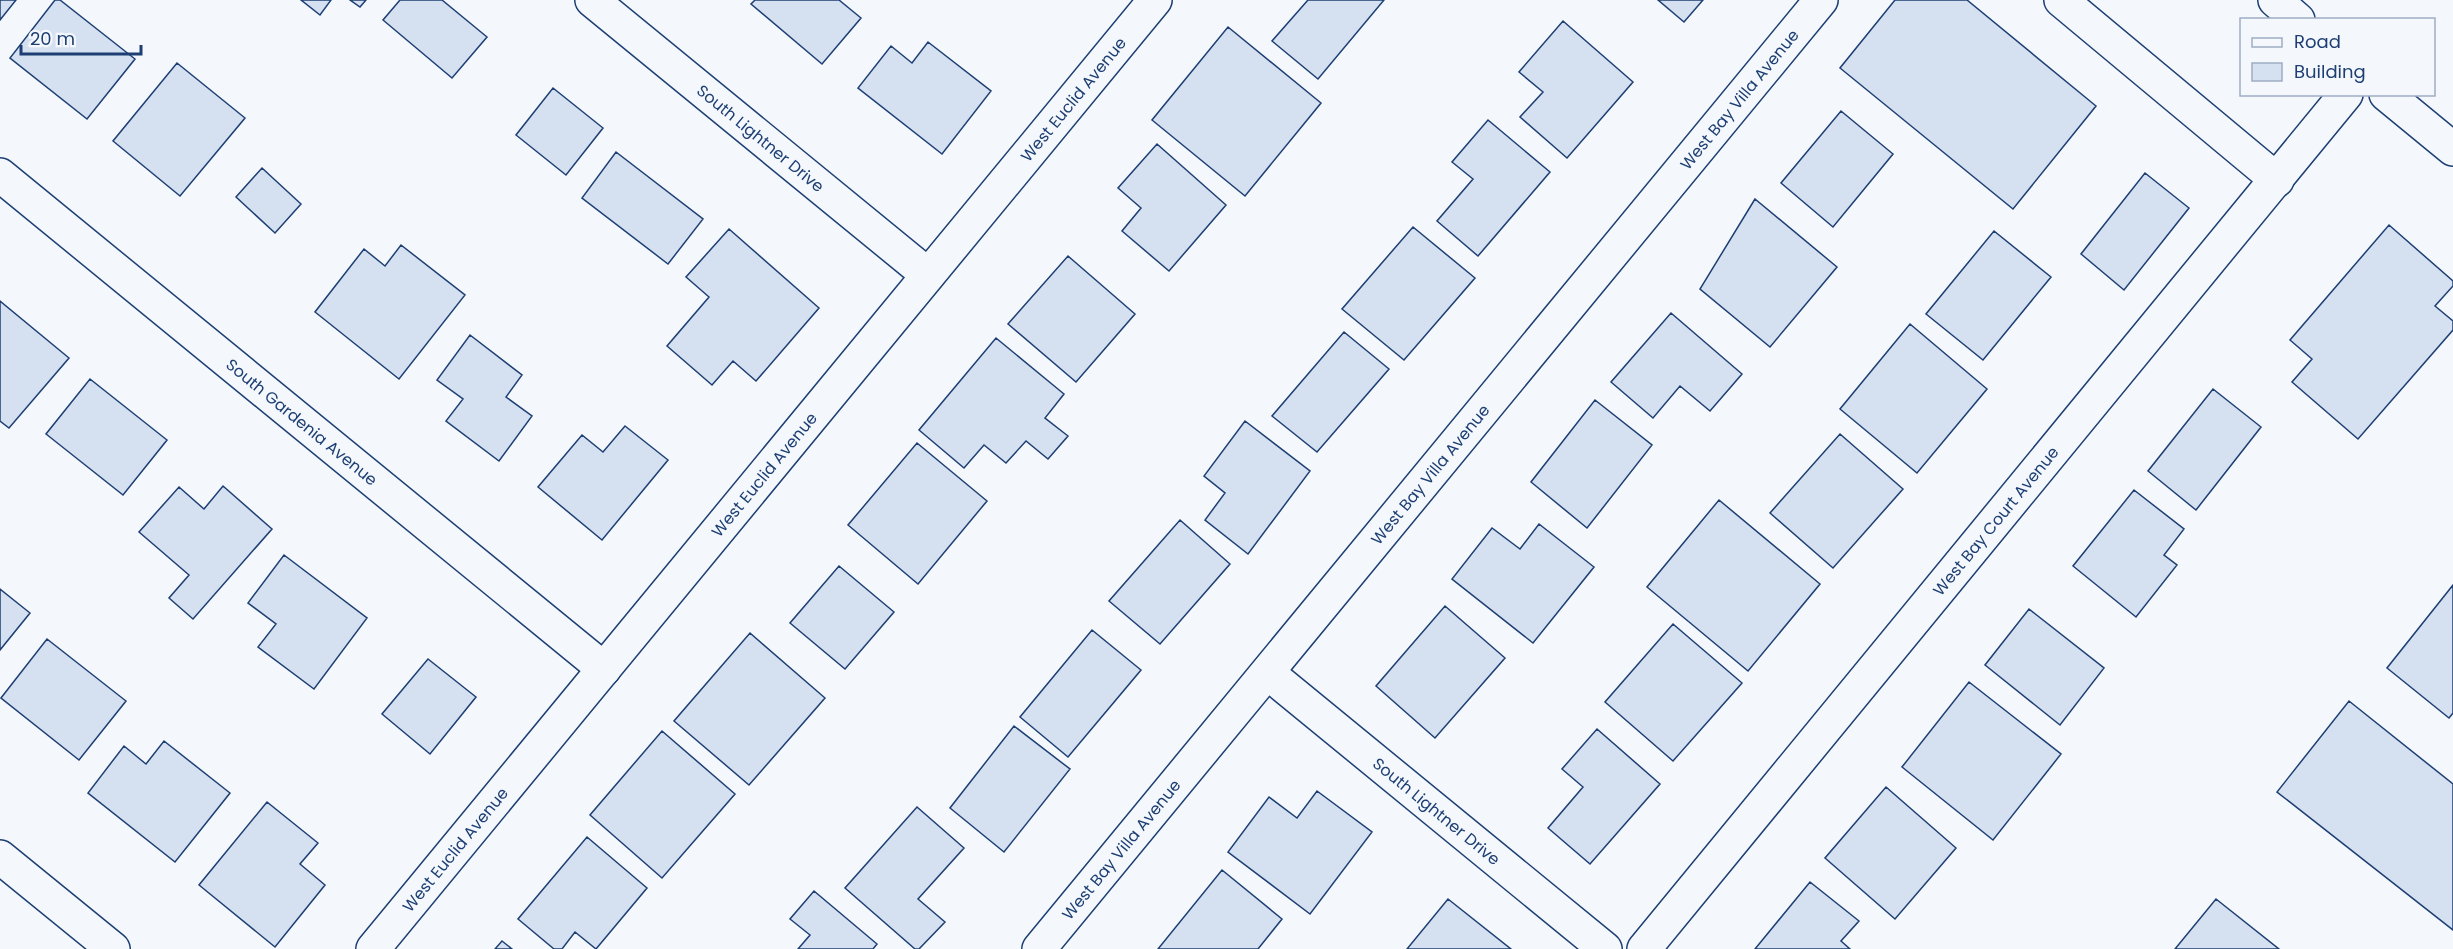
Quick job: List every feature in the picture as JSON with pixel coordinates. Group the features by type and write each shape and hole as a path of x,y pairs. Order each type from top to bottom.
{"street":[{"name":"South Lightner Drive","path":"592,0 928,275"},
{"name":"West Euclid Avenue","path":"373,949 1155,0"},
{"name":"West Bay Villa Avenue","path":"1039,949 1821,0"},
{"path":"2061,0 2277,180"},
{"path":"2275,0 2296,18"},
{"name":"West Bay Court Avenue","path":"1644,949 2344,96"},
{"path":"2388,96 2453,149"},
{"name":"South Gardenia Avenue","path":"0,175 604,669"},
{"name":"South Lightner Drive","path":"1268,673 1605,949"},
{"path":"0,856 113,949"}],"building":[{"path":"0,0 16,0 0,20"},
{"path":"55,0 60,0 135,59 87,119 10,58"},
{"path":"301,0 331,0 320,15"},
{"path":"350,0 366,0 360,7"},
{"path":"400,0 442,0 487,37 452,78 383,20"},
{"path":"755,0 839,0 861,18 822,64 751,4"},
{"path":"1308,0 1384,0 1318,79 1272,41"},
{"path":"1658,0 1703,0 1684,22"},
{"path":"1895,0 1967,0 2096,106 2013,209 1840,68"},
{"path":"1563,21 1633,82 1567,158 1520,117 1543,92 1519,72"},
{"path":"1228,27 1321,103 1245,196 1152,120"},
{"path":"928,42 991,91 942,154 858,88 891,46 912,63"},
{"path":"177,63 245,118 180,196 113,141"},
{"path":"553,88 603,128 566,175 516,135"},
{"path":"1841,111 1893,154 1833,227 1781,183"},
{"path":"1488,120 1550,172 1478,256 1437,221 1473,179 1452,162"},
{"path":"1157,144 1226,205 1169,271 1122,231 1141,208 1118,188"},
{"path":"616,152 703,219 668,264 582,198"},
{"path":"262,168 301,204 275,233 236,197"},
{"path":"2145,173 2189,208 2124,290 2081,254"},
{"path":"1755,199 1837,267 1770,347 1700,289"},
{"path":"2389,225 2453,281 2453,286 2435,306 2453,321 2453,330 2358,439 2292,382 2312,359 2290,340"},
{"path":"1413,227 1475,278 1404,360 1342,309"},
{"path":"729,229 819,308 756,381 733,361 712,385 667,346 709,297 686,277"},
{"path":"1994,231 2051,277 1983,360 1926,314"},
{"path":"401,245 465,295 399,379 315,312 364,249 385,266"},
{"path":"1068,256 1135,314 1076,382 1008,324"},
{"path":"0,301 69,358 9,428 0,421"},
{"path":"1671,313 1742,374 1710,411 1680,386 1653,418 1611,382"},
{"path":"1910,324 1987,389 1917,473 1840,409"},
{"path":"1344,332 1389,369 1317,452 1272,416"},
{"path":"470,335 522,375 506,397 532,416 499,461 446,421 463,399 437,380"},
{"path":"996,338 1064,394 1045,418 1068,436 1048,459 1026,441 1006,463 984,445 964,468 919,430"},
{"path":"90,379 167,440 123,495 46,434"},
{"path":"2213,389 2261,427 2196,510 2148,471"},
{"path":"1595,400 1652,445 1587,528 1531,482"},
{"path":"1245,421 1310,471 1248,554 1205,520 1225,493 1204,476"},
{"path":"625,426 668,460 602,540 538,487 582,435 603,452"},
{"path":"1840,434 1903,489 1833,568 1770,513"},
{"path":"917,443 987,501 918,584 848,525"},
{"path":"223,486 272,529 193,619 169,598 189,575 139,532 179,487 204,509"},
{"path":"2134,490 2184,529 2164,555 2177,565 2136,617 2073,566"},
{"path":"1719,500 1820,584 1748,671 1647,587"},
{"path":"1180,520 1230,564 1160,644 1109,601"},
{"path":"1539,524 1594,567 1533,643 1452,579 1492,528 1520,549"},
{"path":"284,555 367,618 314,689 258,647 276,624 248,603"},
{"path":"839,566 894,612 845,669 790,623"},
{"path":"2453,585 2453,713 2449,718 2387,668"},
{"path":"0,589 30,613 0,650"},
{"path":"1445,606 1505,658 1435,738 1376,686"},
{"path":"2029,609 2104,668 2060,725 1985,665"},
{"path":"1673,624 1742,683 1673,761 1605,702"},
{"path":"1092,630 1141,670 1068,757 1020,717"},
{"path":"750,633 825,698 749,785 674,721"},
{"path":"47,639 126,701 79,760 1,698"},
{"path":"428,659 476,697 430,754 382,714"},
{"path":"1969,682 2061,754 1993,840 1902,767"},
{"path":"2349,701 2453,784 2453,930 2277,792"},
{"path":"1014,726 1070,769 1004,852 950,808"},
{"path":"1597,729 1660,784 1590,864 1548,828 1583,787 1562,769"},
{"path":"662,731 735,794 662,878 590,815"},
{"path":"164,741 230,793 175,862 88,793 124,746 146,764"},
{"path":"1886,787 1956,848 1895,919 1825,858"},
{"path":"1317,791 1372,832 1310,914 1228,852 1269,797 1297,818"},
{"path":"267,802 318,843 300,864 325,885 275,947 199,885"},
{"path":"917,807 964,848 918,899 945,922 919,949 915,949 845,888"},
{"path":"587,837 647,888 596,949 575,932 562,949 554,949 518,919"},
{"path":"1222,870 1282,919 1258,949 1158,949"},
{"path":"1810,882 1859,921 1841,941 1850,949 1755,949"},
{"path":"814,891 877,944 873,949 798,949 810,935 790,919"},
{"path":"1448,899 1511,949 1407,949"},
{"path":"2216,899 2279,949 2175,949"},
{"path":"502,941 512,949 495,949"}]}
